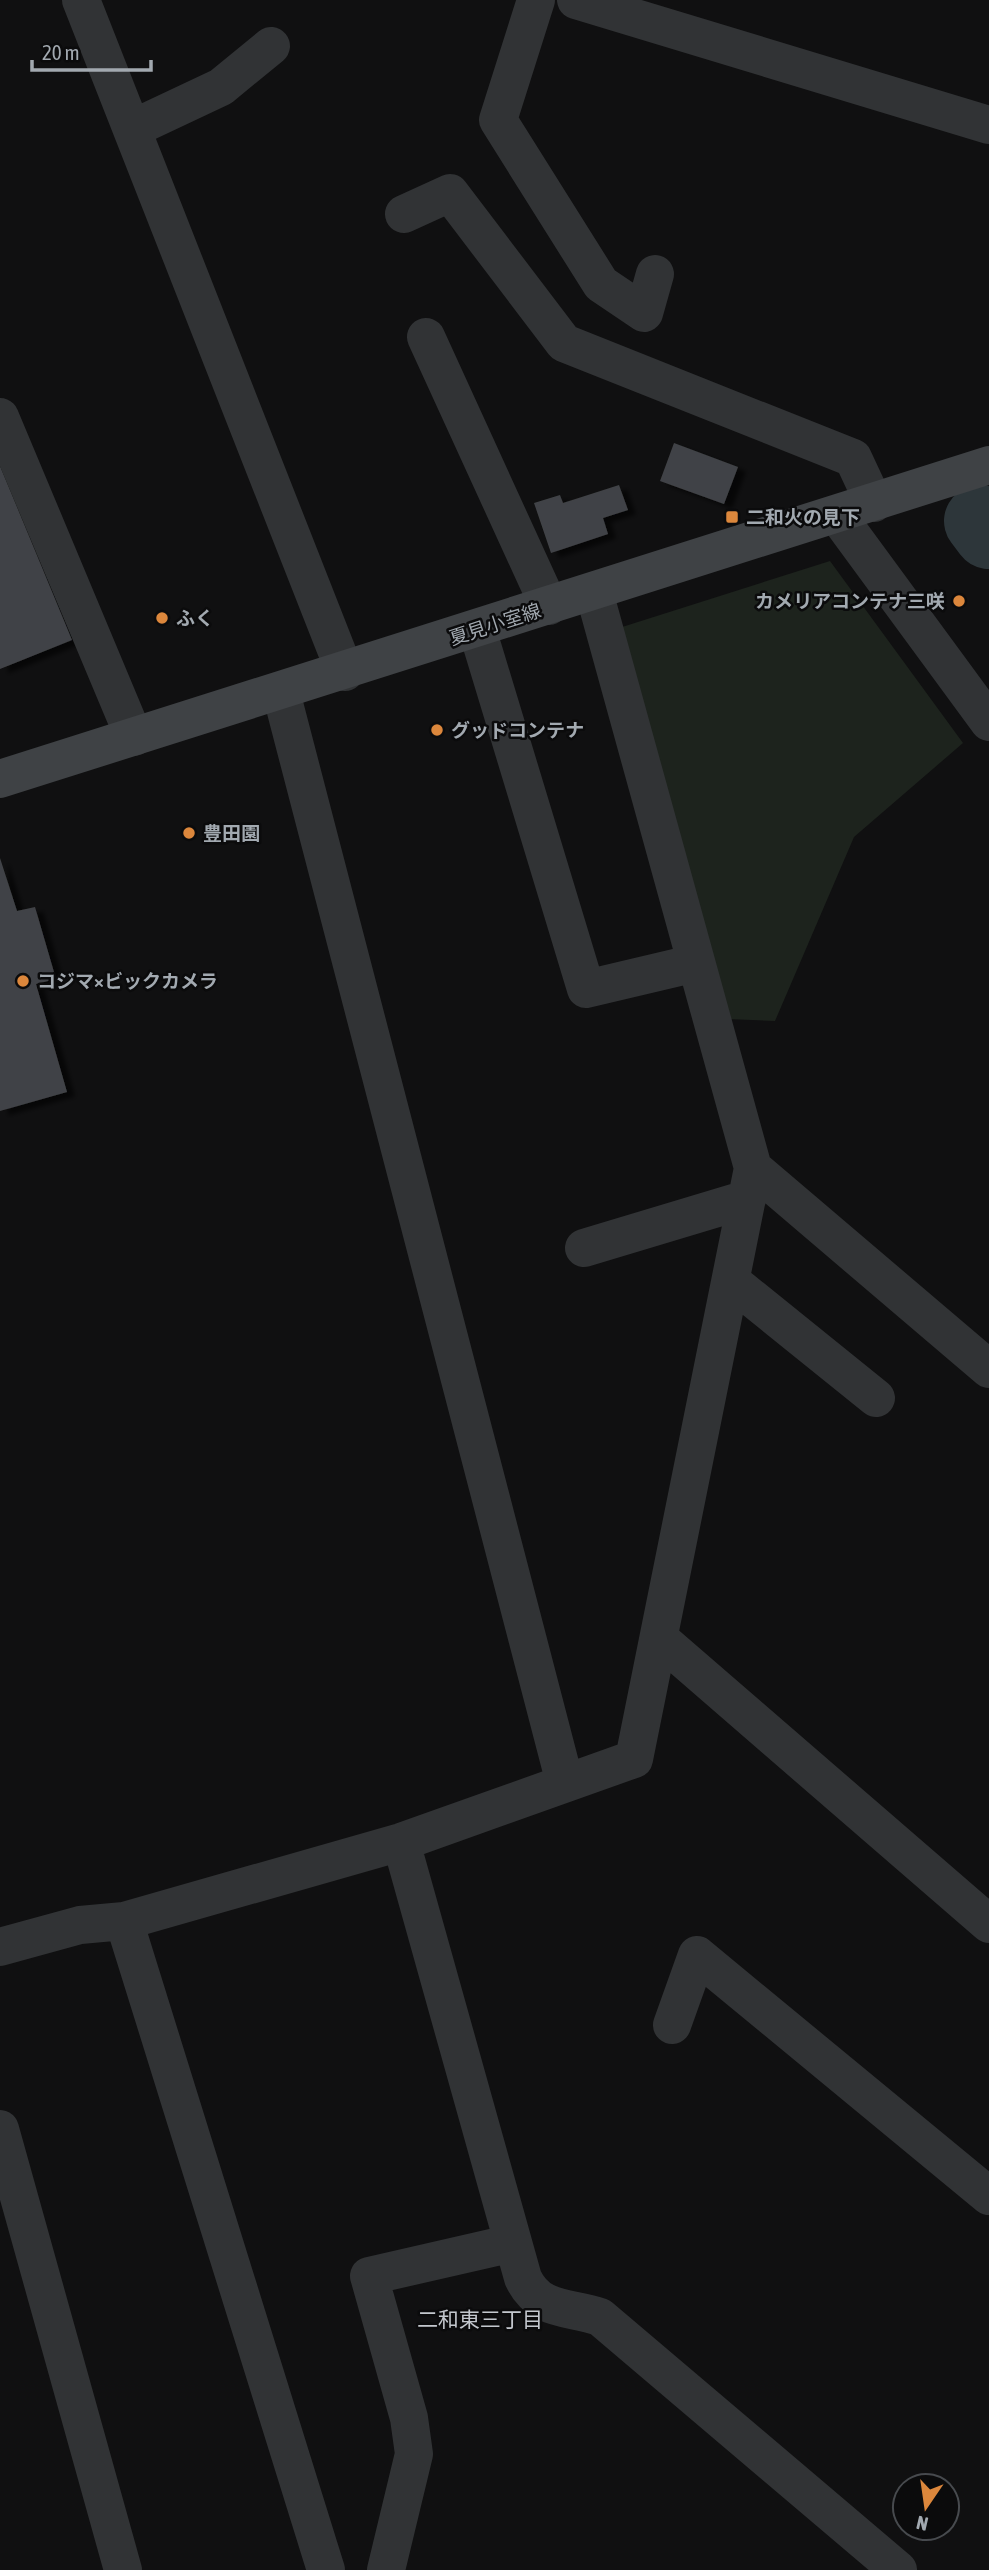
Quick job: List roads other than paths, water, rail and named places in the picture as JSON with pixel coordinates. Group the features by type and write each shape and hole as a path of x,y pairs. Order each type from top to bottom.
{"main road":[{"name":"夏見小室線","path":"0,779 345,672 989,465"}],"street":[{"path":"81,0 134,128 345,672"},
{"path":"536,0 498,120 601,284 644,313 656,274"},
{"path":"576,0 989,125"},
{"path":"134,128 221,87 271,46"},
{"path":"404,214 450,194 564,343 853,458 874,503"},
{"path":"426,337 549,606"},
{"path":"0,417 134,737"},
{"path":"837,515 989,722"},
{"path":"0,1947 80,1925 124,1921 401,1842 634,1759 750,1183 696,962 594,592"},
{"path":"477,629 586,989 696,962"},
{"path":"281,692 565,1783"},
{"path":"584,1248 750,1183"},
{"path":"750,1183 989,1369"},
{"path":"731,1281 876,1398"},
{"path":"660,1639 989,1924"},
{"path":"401,1842 513,2243 531,2294 540,2302 600,2317 898,2570"},
{"path":"124,1921 326,2570"},
{"path":"672,2025 697,1955 989,2196"},
{"path":"0,2129 123,2570"},
{"path":"386,2570 414,2454 409,2418 369,2276 513,2243"}],"waterway":[{"path":"980,521 989,533"}],"place":[{"name":"二和火の見下","path":"732,517"},
{"name":"カメリアコンテナ三咲","path":"959,601"},
{"name":"ふく","path":"162,618"},
{"name":"グッドコンテナ","path":"437,730"},
{"name":"豊田園","path":"189,833"},
{"name":"コジマ×ビックカメラ","path":"23,981"}],"district":[{"name":"二和東三丁目","path":"480,2319"}]}
